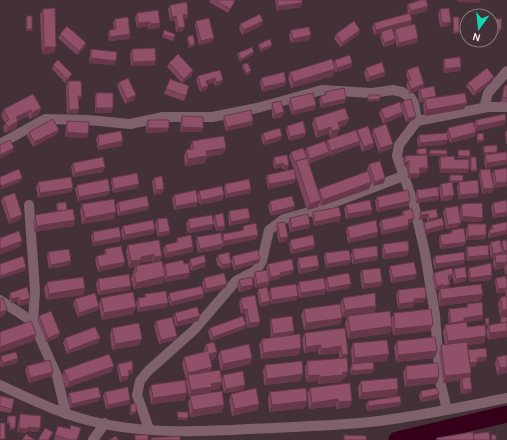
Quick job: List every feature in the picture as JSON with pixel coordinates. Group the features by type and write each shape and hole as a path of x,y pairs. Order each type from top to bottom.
{"street":[{"path":"484,108 488,93 507,71"},
{"path":"0,144 45,119 88,120 130,124 164,117 212,117 257,108 322,90 372,93 393,90 402,92 411,98 414,103 418,121"},
{"path":"447,410 440,381 435,315 425,253 414,205 407,180 403,176 398,156 399,145 418,121 484,108 507,108"},
{"path":"149,428 137,395 140,381 148,371 204,320 236,281 255,271 264,254 269,230 284,219 309,212 403,176"},
{"path":"29,205 35,291 33,322 58,376 66,414"},
{"path":"0,300 33,322"},
{"path":"0,385 66,414 88,420 178,431 282,428 370,422 447,410 507,398"},
{"path":"93,440 105,423"}],"building":[{"path":"215,0 233,0 235,1 230,9"},
{"path":"277,0 302,0 302,3 278,6"},
{"path":"426,0 428,6 411,11 408,4"},
{"path":"187,2 188,14 183,15 185,27 178,28 176,16 172,17 170,5"},
{"path":"55,8 56,47 44,47 43,9"},
{"path":"449,8 451,22 442,23 440,9"},
{"path":"158,10 160,23 138,23 137,13"},
{"path":"410,13 412,20 376,30 374,23"},
{"path":"260,14 263,21 244,30 240,24"},
{"path":"27,16 32,16 32,29 27,29"},
{"path":"128,17 130,34 110,37 109,30 116,29 115,19"},
{"path":"453,17 459,17 459,32 454,32"},
{"path":"209,18 214,38 201,41 196,21"},
{"path":"499,19 502,19 501,30 499,30"},
{"path":"354,21 360,30 342,43 336,34"},
{"path":"415,24 418,38 399,43 395,29"},
{"path":"67,26 86,43 79,51 60,34"},
{"path":"309,27 311,35 293,39 291,30"},
{"path":"392,28 395,39 384,43 381,32"},
{"path":"164,30 175,34 174,38 163,35"},
{"path":"193,35 195,44 190,46 187,37"},
{"path":"270,39 272,45 261,49 259,44"},
{"path":"252,47 254,52 241,59 238,53"},
{"path":"155,48 156,61 133,62 132,49"},
{"path":"91,49 117,52 116,61 91,58"},
{"path":"178,54 193,70 184,79 169,63"},
{"path":"350,55 352,63 337,68 335,60"},
{"path":"460,57 461,67 445,69 444,59"},
{"path":"332,59 335,69 294,82 290,72"},
{"path":"58,60 72,74 67,79 53,65"},
{"path":"382,62 385,72 369,77 366,68"},
{"path":"248,63 251,71 246,73 243,64"},
{"path":"418,66 424,84 411,89 408,81 411,80 407,70"},
{"path":"487,68 494,77 475,92 468,83"},
{"path":"220,70 223,80 216,82 215,78 206,81 208,86 201,88 198,76"},
{"path":"284,72 286,82 264,87 261,78"},
{"path":"128,78 136,95 127,99 119,82"},
{"path":"170,79 189,86 186,96 166,89"},
{"path":"68,81 81,81 82,96 78,96 79,109 69,110"},
{"path":"505,85 507,86 507,98 502,97"},
{"path":"434,86 436,96 422,99 420,89"},
{"path":"344,88 346,99 322,104 321,96 326,95 325,92"},
{"path":"96,93 113,93 113,108 96,108"},
{"path":"313,93 316,105 293,111 290,98"},
{"path":"465,93 467,103 427,110 425,99"},
{"path":"33,94 41,108 32,113 31,110 16,117 18,121 8,127 5,122 9,120 4,109"},
{"path":"368,95 380,95 380,99 368,100"},
{"path":"411,99 416,116 408,118 403,101"},
{"path":"281,101 284,112 275,114 272,103"},
{"path":"400,102 403,112 385,119 381,109"},
{"path":"345,108 349,119 338,122 340,129 332,131 331,127 318,131 314,118"},
{"path":"251,110 253,121 227,127 224,116"},
{"path":"505,114 506,120 477,126 476,120"},
{"path":"182,116 203,117 203,128 182,127"},
{"path":"53,119 59,130 34,142 29,132"},
{"path":"148,120 169,120 169,128 148,128"},
{"path":"67,121 89,122 88,134 67,132"},
{"path":"303,121 306,133 290,137 287,126"},
{"path":"473,122 476,132 451,139 448,128"},
{"path":"386,124 393,144 380,148 373,129"},
{"path":"368,126 374,143 364,147 357,130"},
{"path":"280,128 282,136 265,141 263,133"},
{"path":"356,130 360,141 331,151 327,140"},
{"path":"121,131 123,141 99,146 98,135"},
{"path":"447,133 448,140 420,143 419,135"},
{"path":"483,133 484,140 477,140 477,134"},
{"path":"224,136 226,148 206,151 207,156 188,159 186,150 194,149 192,141"},
{"path":"10,140 14,148 0,155 0,145"},
{"path":"325,141 329,152 310,159 306,148"},
{"path":"497,145 497,152 484,153 484,146"},
{"path":"303,148 307,158 296,161 295,163 291,152"},
{"path":"426,148 427,154 418,154 417,149"},
{"path":"430,150 447,150 447,154 430,154"},
{"path":"458,150 470,150 470,156 458,156"},
{"path":"507,152 507,160 487,163 485,155"},
{"path":"287,155 289,165 284,166 284,163 276,165 274,157"},
{"path":"427,155 428,168 419,168 420,174 409,174 409,161 405,162 405,156"},
{"path":"454,156 455,160 469,159 469,169 441,169 440,157"},
{"path":"103,157 105,167 75,173 73,163"},
{"path":"471,157 476,157 477,170 471,170"},
{"path":"307,158 321,200 310,204 296,161"},
{"path":"380,161 385,178 375,182 369,164"},
{"path":"507,168 507,182 496,183 494,170"},
{"path":"19,169 22,178 1,186 0,177"},
{"path":"294,169 296,179 269,184 267,175"},
{"path":"490,169 494,188 483,189 480,170"},
{"path":"368,171 372,182 323,200 319,189"},
{"path":"137,173 139,184 114,189 112,178"},
{"path":"450,175 463,175 463,181 450,181"},
{"path":"162,176 164,189 156,190 154,178"},
{"path":"71,177 73,188 40,193 38,182"},
{"path":"108,179 110,191 79,197 77,185"},
{"path":"249,179 251,189 227,194 225,184"},
{"path":"478,180 479,193 460,195 459,182"},
{"path":"452,182 454,195 443,197 441,184"},
{"path":"222,186 224,195 201,200 199,191"},
{"path":"438,187 439,196 418,199 417,190"},
{"path":"196,190 198,202 176,206 174,195"},
{"path":"408,190 410,201 379,208 377,197"},
{"path":"15,193 22,215 10,219 3,197"},
{"path":"147,196 149,206 120,212 118,202"},
{"path":"292,196 295,206 272,212 270,201"},
{"path":"114,199 116,212 85,218 82,204"},
{"path":"370,200 372,210 348,214 346,205"},
{"path":"507,200 507,212 495,214 493,203"},
{"path":"66,202 67,210 58,211 57,203"},
{"path":"482,203 483,218 462,216 462,204"},
{"path":"458,206 461,223 448,225 445,208"},
{"path":"339,207 341,216 315,222 313,212"},
{"path":"248,208 250,218 231,222 229,211"},
{"path":"73,209 75,220 37,226 35,215"},
{"path":"412,209 414,218 408,220 409,225 383,231 381,220 404,215 403,211"},
{"path":"436,209 438,217 429,219 428,214 421,215 420,212"},
{"path":"223,213 225,226 217,227 215,215"},
{"path":"308,214 310,224 292,228 290,218"},
{"path":"212,215 214,224 190,229 188,219"},
{"path":"167,218 170,231 159,233 157,219"},
{"path":"442,218 444,225 426,230 424,223"},
{"path":"153,220 155,229 125,235 123,226"},
{"path":"376,220 378,232 350,239 347,227"},
{"path":"285,222 288,237 280,238 277,223"},
{"path":"507,222 507,230 490,234 489,230 493,229 492,225"},
{"path":"256,223 258,235 224,241 223,234 244,230 243,226"},
{"path":"468,224 486,224 486,235 468,236"},
{"path":"119,227 121,237 94,242 93,232"},
{"path":"464,228 466,242 442,245 440,235 452,233 452,230"},
{"path":"19,231 22,241 0,249 0,238"},
{"path":"221,233 223,244 200,249 197,237"},
{"path":"191,235 193,247 167,253 165,245 178,242 177,238"},
{"path":"313,235 315,245 292,250 290,240"},
{"path":"159,240 162,256 155,257 154,254 141,257 141,260 131,261 128,245"},
{"path":"500,240 502,252 493,254 491,242"},
{"path":"507,240 507,250 504,251 502,241"},
{"path":"408,241 409,251 385,254 383,244"},
{"path":"488,245 489,255 468,257 467,247"},
{"path":"121,246 125,262 99,267 97,256 106,254 105,249"},
{"path":"377,246 378,256 354,260 353,249"},
{"path":"69,249 71,261 51,265 48,252"},
{"path":"258,250 260,259 235,266 233,256"},
{"path":"349,250 351,260 327,264 325,253"},
{"path":"229,252 231,263 223,265 219,260 218,255"},
{"path":"464,252 465,260 436,264 435,256"},
{"path":"507,254 507,262 496,263 495,255"},
{"path":"204,255 206,262 192,267 190,259"},
{"path":"317,255 319,266 300,269 298,258"},
{"path":"23,256 26,267 0,276 0,264"},
{"path":"292,259 294,270 280,273 281,275 271,277 268,264"},
{"path":"183,260 184,264 188,263 190,273 167,277 165,264"},
{"path":"162,261 165,276 136,283 134,273 137,272 136,266"},
{"path":"414,262 417,274 393,278 390,266"},
{"path":"491,263 492,275 470,278 469,268"},
{"path":"465,267 467,277 456,279 454,269"},
{"path":"380,268 382,282 364,284 362,270"},
{"path":"452,268 453,274 448,276 450,284 437,286 434,273"},
{"path":"267,270 269,282 257,284 255,272"},
{"path":"224,273 227,284 206,289 204,278"},
{"path":"349,273 351,284 329,288 327,277"},
{"path":"129,274 131,286 100,291 98,279"},
{"path":"506,276 507,288 498,289 496,278"},
{"path":"83,277 85,288 49,294 47,282"},
{"path":"252,277 253,285 241,287 239,280"},
{"path":"324,278 326,289 301,293 299,282"},
{"path":"296,284 298,296 272,300 270,288"},
{"path":"481,284 483,294 441,299 440,289"},
{"path":"202,286 204,294 171,302 169,293"},
{"path":"27,287 30,298 20,301 19,297 12,299 10,293"},
{"path":"267,287 270,301 261,303 258,289"},
{"path":"425,287 426,298 414,299 414,302 399,304 398,290"},
{"path":"166,291 168,303 139,308 138,298 146,297 145,294"},
{"path":"133,292 136,307 104,313 101,298"},
{"path":"95,293 99,306 79,313 75,299"},
{"path":"375,293 376,306 345,310 343,298"},
{"path":"255,295 260,322 249,323 247,309 243,310 241,298"},
{"path":"507,296 507,310 502,310 501,297"},
{"path":"3,298 7,310 0,312 0,299"},
{"path":"482,302 483,315 464,318 464,321 451,323 449,309 468,307 467,304"},
{"path":"340,304 342,318 306,323 304,309"},
{"path":"197,307 200,316 177,322 175,313"},
{"path":"431,309 433,325 395,329 394,313"},
{"path":"51,311 60,333 48,338 39,316"},
{"path":"390,311 392,326 350,332 348,316"},
{"path":"243,316 246,325 213,337 210,328"},
{"path":"292,316 294,331 273,334 271,319"},
{"path":"172,317 177,336 161,340 156,321"},
{"path":"501,317 507,317 507,322 501,323"},
{"path":"486,318 489,318 489,324 486,324"},
{"path":"31,321 36,334 0,347 0,332"},
{"path":"467,322 467,327 485,325 486,336 448,341 445,325"},
{"path":"507,322 507,331 490,333 489,325"},
{"path":"139,323 142,339 115,344 112,328"},
{"path":"95,327 100,338 69,350 65,338"},
{"path":"345,328 348,354 342,355 341,346 321,349 321,345 306,347 305,333"},
{"path":"300,334 301,348 263,353 262,339"},
{"path":"435,337 437,351 398,355 397,341"},
{"path":"387,340 389,354 355,358 353,343"},
{"path":"214,342 217,352 209,354 212,367 188,373 184,357 208,351 206,344"},
{"path":"467,342 471,373 445,376 441,345"},
{"path":"249,344 252,358 223,364 220,351"},
{"path":"486,348 487,357 477,358 477,362 470,363 468,350"},
{"path":"16,352 18,358 3,363 1,356"},
{"path":"109,354 114,366 69,382 64,370"},
{"path":"507,355 507,367 500,368 497,357"},
{"path":"347,358 348,372 343,372 343,375 320,377 320,375 308,376 307,361"},
{"path":"50,360 53,372 30,378 27,366"},
{"path":"132,361 133,369 128,371 129,376 121,377 118,364"},
{"path":"302,361 303,374 267,379 265,365"},
{"path":"373,362 374,369 352,371 352,364"},
{"path":"438,363 439,377 407,380 406,366"},
{"path":"220,370 222,382 211,384 212,387 191,390 188,375"},
{"path":"243,371 245,385 226,389 223,375"},
{"path":"470,377 472,389 463,390 462,378"},
{"path":"397,378 398,389 362,393 361,381"},
{"path":"185,380 187,393 153,398 151,385"},
{"path":"350,383 352,401 339,402 338,399 312,403 310,388"},
{"path":"98,387 101,397 72,404 69,393"},
{"path":"128,387 130,400 108,405 105,392"},
{"path":"256,388 259,404 235,409 231,394"},
{"path":"306,388 307,401 272,405 270,392"},
{"path":"437,388 439,394 422,398 421,391"},
{"path":"222,391 224,405 193,410 190,396"},
{"path":"0,396 14,399 12,409 0,406"},
{"path":"400,396 401,402 368,406 368,401"},
{"path":"131,404 136,404 136,412 131,412"},
{"path":"177,412 188,412 188,418 178,418"},
{"path":"20,414 41,416 40,428 19,428"},
{"path":"8,416 16,416 15,428 10,428"},
{"path":"0,423 5,423 5,439 0,439"},
{"path":"71,425 81,428 77,440 70,440 55,435 58,426 70,429"},
{"path":"45,428 53,432 48,440 38,440"},
{"path":"473,432 474,440 437,440 437,438"},
{"path":"489,432 490,440 474,440 473,434"},
{"path":"26,434 35,440 22,440"},
{"path":"135,435 148,435 148,440 135,440"},
{"path":"344,435 366,436 366,440 344,440"},
{"path":"491,435 496,435 496,440 492,440"},
{"path":"116,436 118,440 109,440"},
{"path":"180,436 180,440 151,440 151,438"}],"waterway":[{"path":"397,440 507,414"}]}
